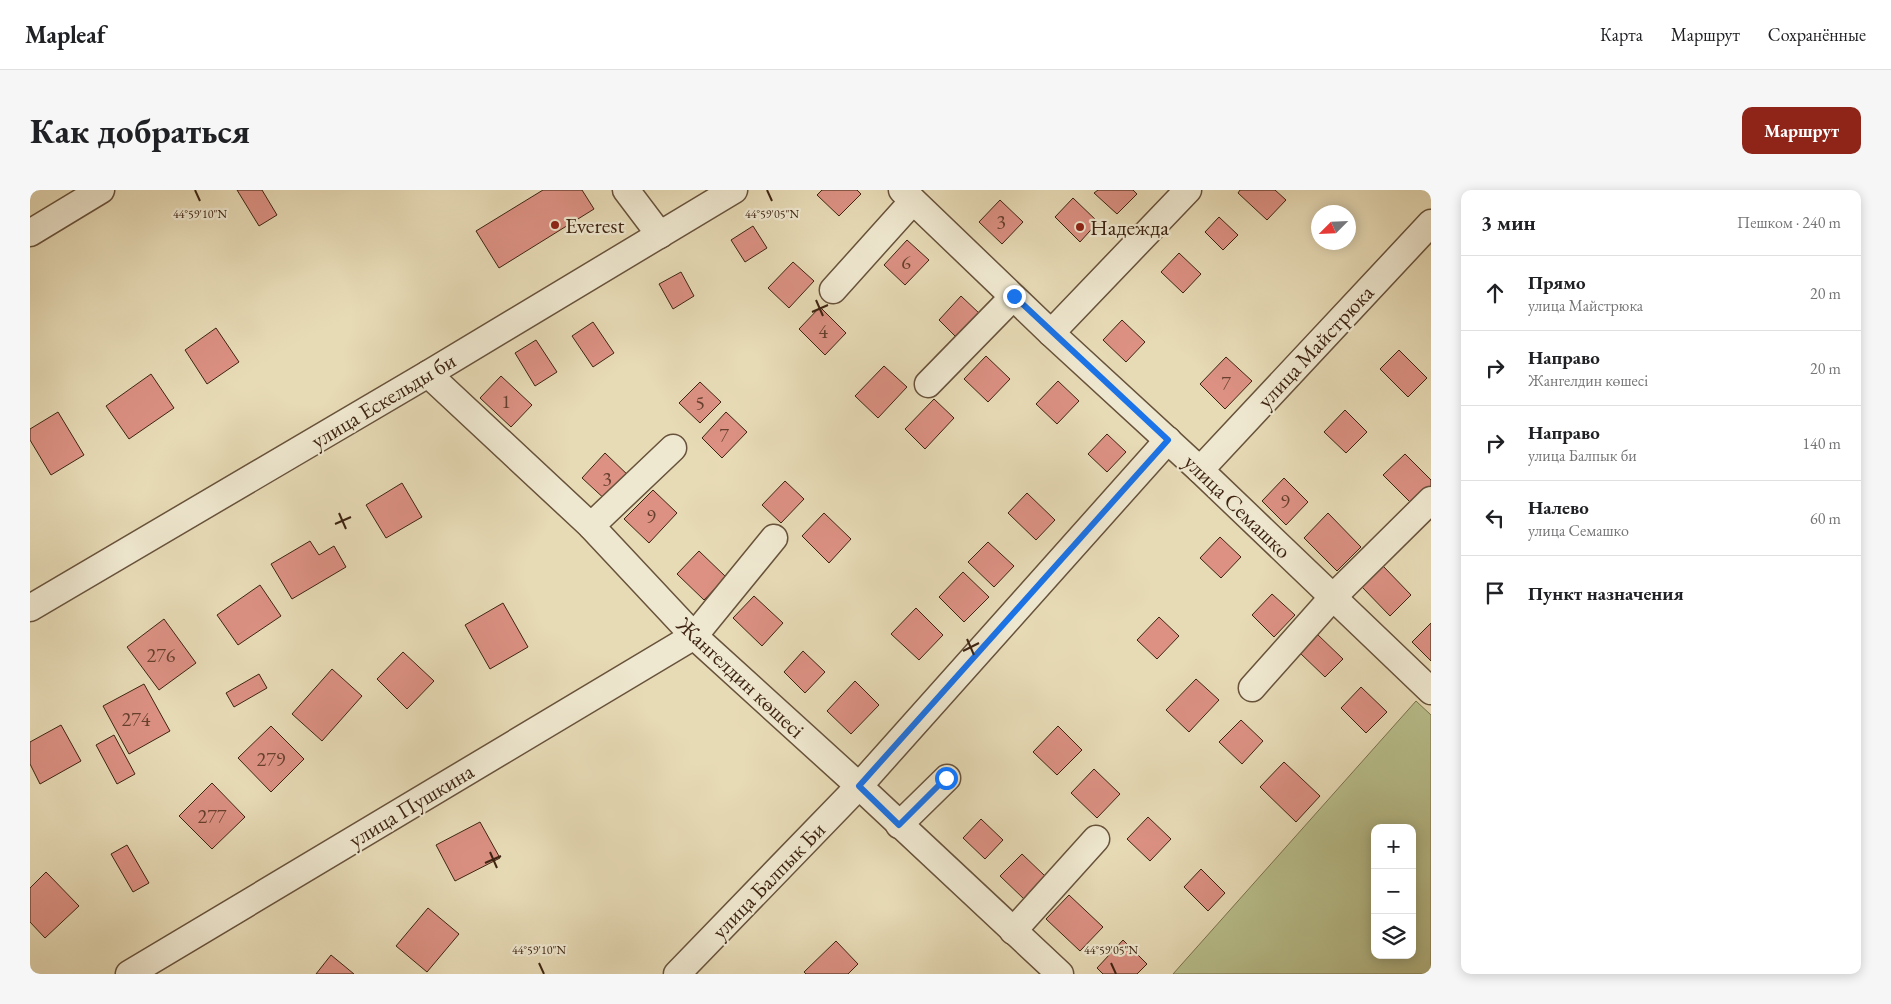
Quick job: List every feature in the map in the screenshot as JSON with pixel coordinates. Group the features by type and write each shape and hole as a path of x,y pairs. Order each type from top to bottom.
{"street":[{"path":"30,233 101,190"},
{"path":"626,190 660,236"},
{"name":"улица Ескельды би","path":"30,608 428,374 734,190"},
{"path":"1052,333 1188,190"},
{"path":"833,290 908,196"},
{"name":"улица Семашко","path":"908,196 1200,470 1431,691"},
{"name":"улица Майстрюка","path":"1200,470 1431,223"},
{"path":"928,384 1014,296"},
{"name":"Жангелдин көшесі","path":"428,374 591,526 694,636 859,786 1060,974"},
{"path":"859,786 1168,440"},
{"path":"591,526 673,448"},
{"path":"1252,688 1333,597 1431,500"},
{"name":"улица Пушкина","path":"129,974 694,636 774,538"},
{"path":"899,825 946,778"},
{"name":"улица Балпык Би","path":"677,974 859,786"},
{"path":"1013,931 1096,839"}],"green space":[{"path":"1416,701 1431,715 1431,974 1173,974"}],"building":[{"path":"237,190 262,190 277,215 259,226"},
{"path":"543,190 582,190 594,209 499,268 476,231"},
{"path":"822,190 857,190 861,194 839,216 817,195"},
{"path":"1098,190 1133,190 1137,194 1117,214 1094,193"},
{"path":"1240,190 1275,190 1286,200 1267,220 1238,193"},
{"path":"1073,198 1098,222 1080,242 1055,217"},
{"path":"1000,200 1023,222 1002,244 979,222"},
{"path":"1219,217 1238,235 1223,250 1205,232"},
{"path":"753,226 767,248 745,262 731,240"},
{"path":"907,240 929,260 905,285 884,265"},
{"path":"1179,253 1201,274 1183,293 1161,272"},
{"path":"793,262 814,281 789,308 768,288"},
{"path":"681,272 694,296 673,309 659,284"},
{"path":"961,296 980,314 957,338 939,320"},
{"path":"820,307 846,333 825,355 799,329"},
{"path":"1122,320 1145,342 1126,362 1103,340"},
{"path":"593,322 614,353 593,367 572,336"},
{"path":"216,328 239,362 207,384 185,350"},
{"path":"536,340 557,372 535,386 515,353"},
{"path":"1399,350 1427,378 1408,397 1380,369"},
{"path":"986,356 1010,379 988,402 964,379"},
{"path":"1226,357 1252,381 1225,409 1200,384"},
{"path":"884,366 907,387 878,418 855,396"},
{"path":"151,374 174,408 129,439 106,406"},
{"path":"501,376 532,405 511,427 480,398"},
{"path":"1058,381 1079,401 1057,424 1036,404"},
{"path":"700,382 721,402 700,423 679,403"},
{"path":"934,399 954,418 925,449 905,429"},
{"path":"1345,410 1367,432 1346,453 1324,432"},
{"path":"58,412 84,455 51,475 30,440 30,429"},
{"path":"726,412 747,432 722,458 702,438"},
{"path":"1107,434 1126,452 1107,472 1088,454"},
{"path":"605,453 632,479 609,503 582,478"},
{"path":"1405,454 1431,480 1431,488 1413,505 1383,475"},
{"path":"1284,478 1308,502 1286,525 1262,501"},
{"path":"785,481 804,499 781,523 762,505"},
{"path":"402,483 422,517 386,538 366,505"},
{"path":"653,490 677,513 649,543 624,519"},
{"path":"1027,493 1055,520 1036,540 1008,513"},
{"path":"824,513 851,539 829,563 802,536"},
{"path":"1328,513 1361,547 1337,571 1304,538"},
{"path":"1220,537 1241,557 1221,578 1200,558"},
{"path":"310,541 319,555 334,546 346,567 292,599 271,564"},
{"path":"988,542 1014,566 994,587 968,562"},
{"path":"699,551 726,577 704,600 677,574"},
{"path":"1383,566 1411,595 1390,616 1362,587"},
{"path":"963,572 989,597 964,622 939,597"},
{"path":"260,585 281,616 238,645 217,615"},
{"path":"1272,594 1295,615 1274,637 1252,615"},
{"path":"754,596 783,623 762,646 733,618"},
{"path":"503,603 528,647 490,669 465,625"},
{"path":"916,608 943,635 919,660 891,634"},
{"path":"1159,617 1179,636 1157,659 1137,640"},
{"path":"164,619 196,663 159,690 127,647"},
{"path":"1431,623 1431,661 1412,642"},
{"path":"1317,634 1343,659 1325,677 1300,653"},
{"path":"803,651 825,672 805,693 784,672"},
{"path":"403,652 434,681 407,709 377,679"},
{"path":"332,669 362,696 322,741 292,714"},
{"path":"259,674 267,688 234,707 226,693"},
{"path":"1196,679 1219,700 1189,732 1166,710"},
{"path":"855,681 879,705 851,734 827,711"},
{"path":"144,684 170,731 129,754 103,706"},
{"path":"1361,687 1387,712 1366,733 1341,708"},
{"path":"1241,720 1263,741 1242,764 1219,742"},
{"path":"61,725 81,761 40,784 30,764 30,742"},
{"path":"271,726 304,759 271,792 238,758"},
{"path":"1058,726 1082,750 1057,775 1033,752"},
{"path":"114,735 135,774 117,784 96,745"},
{"path":"1284,762 1320,796 1296,822 1260,787"},
{"path":"1094,769 1120,794 1097,818 1071,793"},
{"path":"212,783 245,817 212,849 179,816"},
{"path":"1148,817 1171,839 1150,861 1127,839"},
{"path":"981,819 1003,840 985,859 963,838"},
{"path":"480,822 500,858 455,881 436,845"},
{"path":"127,845 149,883 133,892 111,854"},
{"path":"1022,854 1045,876 1024,899 1000,876"},
{"path":"1201,869 1225,893 1208,911 1184,887"},
{"path":"46,872 79,906 45,938 30,922 30,888"},
{"path":"1069,895 1103,927 1080,951 1046,919"},
{"path":"428,908 459,934 427,972 396,946"},
{"path":"1123,940 1147,964 1137,974 1103,974 1097,968"},
{"path":"836,941 858,964 848,974 806,974 804,972"},
{"path":"331,955 354,974 316,974"}],"place":[{"name":"Everest","path":"555,225"},
{"name":"Надежда","path":"1080,227"}],"route":[{"path":"946,778 899,825 859,786 1168,440 1014,296"}]}
